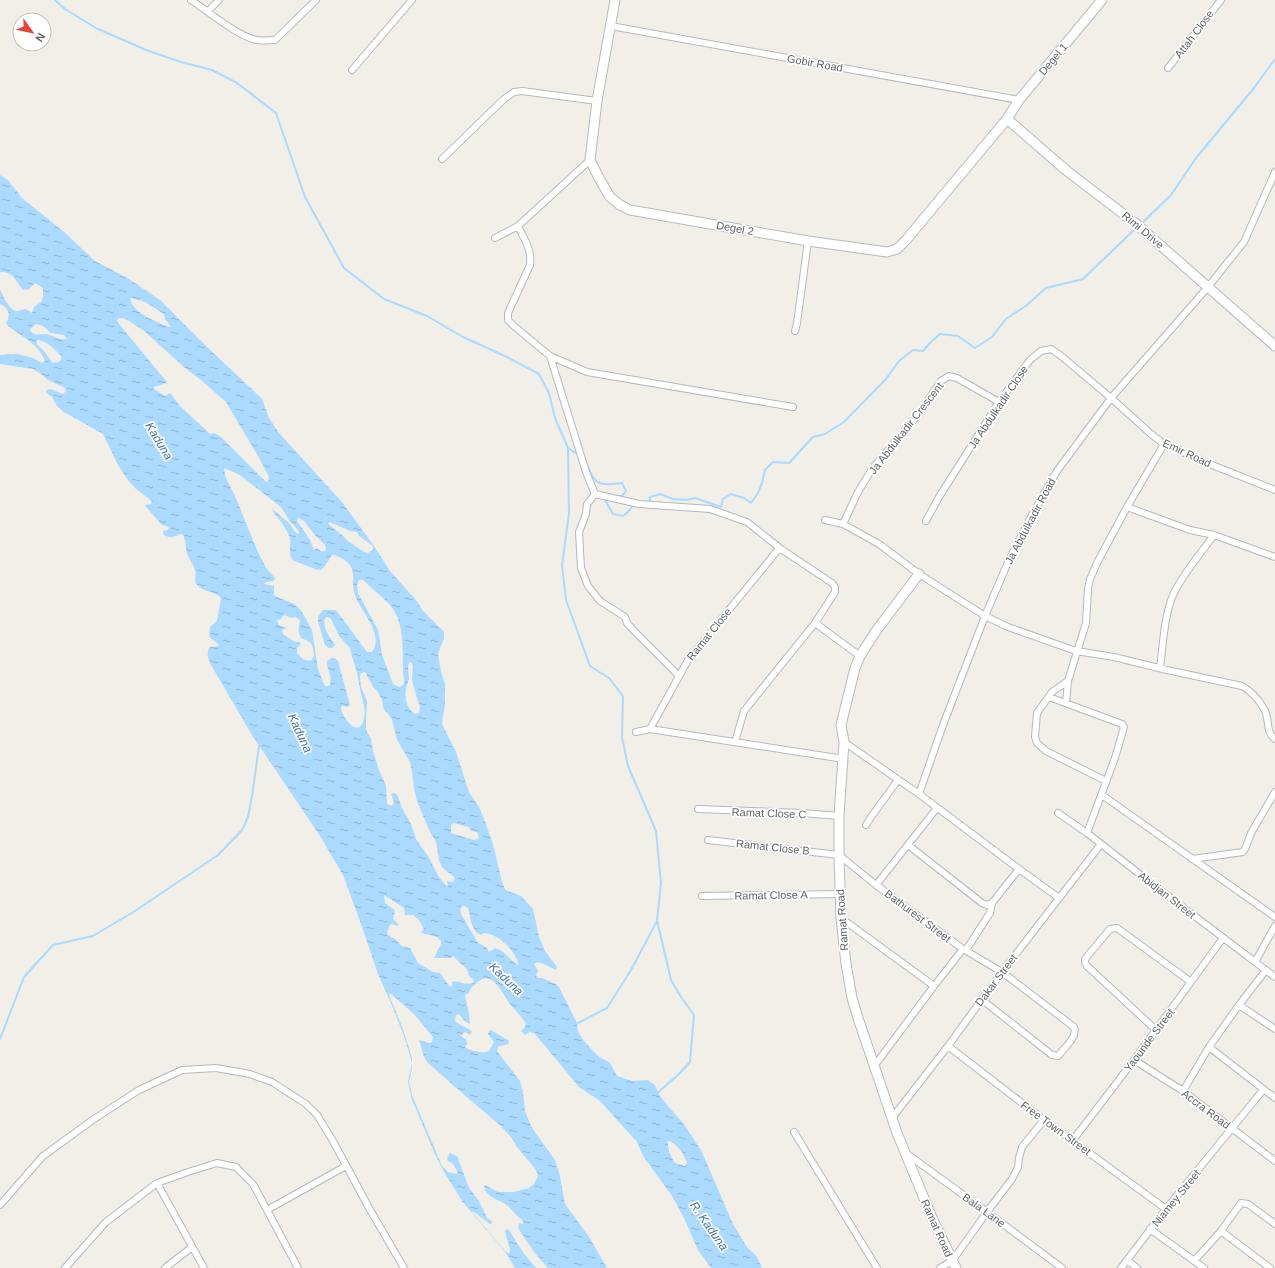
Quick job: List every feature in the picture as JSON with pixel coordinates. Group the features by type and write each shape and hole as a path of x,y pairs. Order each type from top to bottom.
{"street":[{"path":"192,0 237,32 256,40 268,41 275,40 316,0"},
{"path":"208,11 219,0"},
{"path":"352,70 412,0"},
{"path":"495,238 518,226 590,160 597,101 615,0"},
{"name":"Degel 1","path":"1007,119 1019,100 1102,0"},
{"name":"Attah Close","path":"1168,68 1221,0"},
{"name":"Gobir Road","path":"611,26 1019,100"},
{"path":"442,159 504,99 514,92 522,91 597,101"},
{"name":"Rimi Drive","path":"1007,119 1067,171 1135,223 1275,346"},
{"name":"Degel 2","path":"590,160 610,197 620,205 630,210 808,241 887,252 897,248 906,240 1007,119"},
{"name":"Ja Abdulkadir Road","path":"919,794 943,724 985,616 1009,560 1033,513 1057,472 1111,398 1208,287 1244,242 1275,172"},
{"path":"518,226 531,252 531,257 530,264 508,313 508,320 550,356 587,372 793,407"},
{"path":"795,331 808,241"},
{"name":"Ja Abdulkadir Close","path":"926,521 998,402 1030,360 1041,351 1051,350 1060,355 1111,398"},
{"path":"550,356 586,472 595,494"},
{"name":"Ja Abdulkadir Crescent","path":"843,524 858,492 872,468 918,415 941,381 949,376 957,378 998,402"},
{"name":"Emir Road","path":"1111,398 1164,444 1275,490"},
{"path":"1066,703 1068,681 1076,651 1086,623 1090,579 1127,507 1164,444"},
{"path":"595,494 639,504 710,509 747,522 781,548 832,583 835,587 835,592 815,623 744,711 735,742"},
{"path":"595,494 587,504 586,514 579,532 581,568 588,586 600,601 625,617 637,634 679,676"},
{"path":"1127,507 1190,530 1214,536 1275,557"},
{"path":"825,520 843,524 879,544 919,574 985,616 1008,627 1076,651 1114,657 1242,686 1251,692 1265,710 1269,731 1275,739"},
{"path":"1160,668 1167,613 1173,595 1179,584 1214,536"},
{"name":"Ramat Close","path":"650,729 688,660 781,548"},
{"name":"Ramat Road","path":"919,574 876,631 860,656 855,668 841,725 844,742 839,816 841,918 846,964 852,998 892,1118 933,1220 954,1265"},
{"path":"815,623 860,656"},
{"path":"1068,681 1052,692 1037,713 1034,737 1037,743 1046,751 1106,781"},
{"path":"1049,697 1122,724 1124,728 1102,795 1087,833"},
{"path":"636,732 650,729 844,759"},
{"path":"844,742 919,794 1059,898"},
{"path":"866,825 898,780"},
{"path":"1192,859 1243,852 1251,833 1275,792"},
{"path":"1102,795 1275,917"},
{"path":"876,884 938,808"},
{"name":"Ramat Close C","path":"698,810 802,813 839,816"},
{"name":"Abidjan Street","path":"1058,813 1102,844 1275,977"},
{"name":"Ramat Close B","path":"708,840 839,855"},
{"name":"Dakar Street","path":"892,1118 948,1046 981,999 1102,844"},
{"path":"908,845 982,903 987,905 992,903"},
{"name":"Bathurest Street","path":"839,855 965,950 1002,972 1074,1026 1074,1035 1058,1056 1052,1055 981,999"},
{"path":"875,1065 934,986 965,950 990,913 992,903 1019,869"},
{"name":"Ramat Close A","path":"702,896 840,894"},
{"path":"841,918 934,986"},
{"path":"1255,962 1275,926"},
{"path":"1156,1030 1087,966 1085,959 1110,929 1117,928 1191,982"},
{"name":"Yaounde Street","path":"1073,1140 1134,1060 1223,938"},
{"path":"1183,1091 1209,1047 1266,970"},
{"path":"1239,1005 1275,1028"},
{"name":"Free Town Street","path":"948,1046 1044,1120 1166,1209"},
{"path":"1209,1047 1275,1098"},
{"name":"Accra Road","path":"1134,1060 1183,1091 1275,1161"},
{"path":"0,1205 43,1156 94,1119 139,1090 182,1070 216,1068 250,1074 272,1082 306,1104 317,1115 404,1268"},
{"name":"Niamey Street","path":"1121,1268 1166,1209 1264,1090"},
{"path":"940,1268 954,1265 987,1212 1012,1179 1018,1167 1018,1158 1022,1147 1044,1120"},
{"path":"794,1132 877,1268"},
{"name":"Bala Lane","path":"906,1154 1062,1268"},
{"path":"65,1268 106,1222 158,1183 217,1163 236,1167 253,1184 298,1268"},
{"path":"267,1210 346,1166"},
{"path":"158,1183 204,1268"},
{"path":"1194,1261 1221,1231 1241,1203 1248,1204 1275,1224"},
{"path":"1150,1230 1204,1268"},
{"path":"1221,1231 1270,1268"},
{"path":"165,1268 192,1247"},
{"path":"1127,1260 1137,1268"}],"water":[{"path":"0,175 8,180 22,198 64,232 95,261 129,279 160,300 262,399 269,418 279,433 342,502 374,546 390,571 416,600 423,611 444,632 444,639 438,654 441,672 445,683 445,703 442,724 456,752 469,792 480,809 484,819 493,844 505,889 521,896 533,909 539,937 545,951 557,967 556,970 542,963 536,962 534,964 538,971 536,976 556,984 559,987 577,1023 578,1032 598,1056 610,1063 617,1076 632,1081 648,1080 655,1085 658,1093 683,1123 701,1150 733,1224 747,1247 757,1257 762,1268 711,1268 698,1250 684,1218 672,1196 643,1156 637,1142 600,1101 579,1087 535,1034 530,1032 525,1035 521,1031 525,1027 526,1023 497,985 493,981 484,978 476,983 469,993 465,995 470,1024 459,1014 456,1015 455,1021 472,1032 470,1035 465,1032 461,1035 466,1039 467,1044 465,1047 477,1052 489,1051 494,1042 488,1034 491,1030 509,1041 508,1044 498,1047 497,1051 520,1081 525,1111 529,1121 534,1131 555,1160 560,1176 565,1204 589,1237 607,1268 548,1268 534,1252 518,1228 519,1223 523,1224 523,1221 506,1204 492,1197 486,1192 484,1187 485,1185 498,1192 513,1192 529,1188 534,1184 538,1176 536,1170 501,1126 428,1063 424,1057 419,1040 430,1043 432,1042 433,1037 414,1014 390,993 389,995 403,1029 412,1058 412,1063 404,1036 378,974 343,875 320,836 252,735 211,665 208,656 209,649 210,647 219,645 210,637 210,627 217,621 221,598 197,585 195,581 194,568 187,554 183,535 180,534 174,537 169,537 163,534 163,531 168,530 169,527 162,525 145,506 151,504 152,502 136,489 128,480 119,467 103,434 64,412 46,392 47,390 51,389 63,394 66,391 65,388 48,380 33,369 0,364 0,355 17,354 33,358 42,363 45,361 39,350 34,345 8,326 6,323 9,315 8,312 0,304 0,289 6,302 13,310 16,311 26,309 31,313 34,307 41,302 43,288 35,283 29,289 23,290 12,275 5,272 0,272","holes":["132,298 145,302 164,314 165,319 171,327 152,320 140,313 132,304 130,299","119,318 123,318 143,330 226,402 268,475 268,482 266,482 221,437 214,433 210,434 180,406 170,393 165,396 154,389 154,387 166,383 166,381 119,324 117,320","36,324 43,326 51,333 64,335 67,339 61,339 47,334 34,334 30,329","37,340 41,340 48,344 62,357 58,362 52,362 37,344","224,468 240,475 281,507 289,520 299,531 299,534 296,533 289,523 272,509 289,536 290,554 294,561 321,570 333,555 343,559 351,567 353,571 355,595 374,630 376,638 372,652 367,652 336,610 323,610 318,617 318,621 325,645 329,648 332,648 335,645 326,629 324,622 325,618 327,617 331,619 339,636 350,648 356,669 365,715 362,725 359,727 351,725 347,721 342,711 341,707 348,707 350,705 338,661 335,658 327,661 331,679 329,686 325,686 318,669 312,630 306,619 300,609 294,604 275,596 274,586 264,584 266,582 274,581 275,578 266,568 257,550 226,478","298,518 305,522 325,545 325,551 321,551 317,548 314,550 310,540 297,521","330,522 350,531 357,532 359,536 373,546 373,550 368,553 364,552 328,523","359,580 363,580 390,605 399,622 402,641 404,680 403,685 399,687 393,684 382,655 378,630 358,593 357,585","285,615 291,618 296,617 300,620 299,633 301,638 312,645 314,655 312,660 305,660 297,653 297,648 301,644 300,642 295,642 283,634 282,630 287,628 279,625 277,620 281,619","409,662 412,663 412,680 420,707 419,713 415,714 410,710 406,699 405,692 409,679","365,672 378,692 382,700 383,708 392,719 397,740 410,762 417,801 429,830 436,842 439,860 442,867 455,878 453,882 447,881 447,887 439,877 428,856 416,839 411,824 397,795 394,793 391,794 394,802 392,806 387,804 386,786 379,770 371,739 366,730 367,701 361,687 360,676 361,673","454,823 468,827 472,831 477,832 479,837 478,839 474,840 451,833 451,825","384,895 404,908 405,915 413,915 419,920 424,929 421,932 422,933 437,937 441,941 434,958 450,958 454,956 467,969 469,976 474,980 473,983 467,984 452,982 452,986 449,986 440,973 433,972 418,963 410,948 402,946 388,935 387,932 390,925 399,925 393,919 395,910 385,903","462,906 468,908 473,927 477,933 481,935 484,933 490,934 501,940 514,954 519,965 502,951 495,948 489,952 486,947 478,943 461,914 460,910","668,1141 679,1148 683,1153 687,1163 685,1166 675,1163 669,1150"]},
{"path":"412,1063 409,1082 412,1095 442,1166 448,1172 457,1174 458,1172 453,1164 448,1161 447,1158 450,1153 457,1156 469,1188 479,1201 487,1218 492,1221 492,1223 490,1224 472,1212 509,1254 510,1250 505,1231 507,1229 509,1230 522,1251 536,1268 515,1268 506,1253 462,1201 435,1154 412,1100 408,1082"}],"waterway":[{"path":"55,0 65,9 96,28 146,50 181,62 212,70 237,83 276,113 305,197 344,268 384,299 427,316 463,337 507,357 539,374 549,393 555,418 568,448 569,514 562,565 566,600 590,666 609,678 623,696 622,737 628,766 656,831 661,883 657,920 671,980 694,1015 690,1062 678,1075 656,1094"},
{"path":"1140,225 1171,195 1196,158 1254,88 1275,59"},
{"path":"646,502 650,501 650,497 660,494 673,499 687,500 695,498 721,507 723,499 731,494 744,498 751,503 758,493 765,470 773,462 789,463 813,437 825,434 844,422 886,379 899,361 913,350 923,351 940,334 958,336 975,348 992,337 1006,319 1027,305 1046,288 1083,279 1136,228"},
{"path":"568,448 579,455"},
{"path":"585,460 594,479 601,484 622,483 626,491 622,496 616,496"},
{"path":"608,499 605,500 613,514 623,516 633,505"},
{"path":"0,1039 24,977 53,945 93,936 135,911 218,855 242,830 248,817 259,746 261,744"},
{"path":"576,1024 607,1008 631,970 657,921"}],"water label":[{"name":"Kaduna","path":"159,441"},
{"name":"Kaduna","path":"300,733"},
{"name":"Kaduna","path":"506,979"},
{"name":"R. Kaduna","path":"709,1226"}]}
